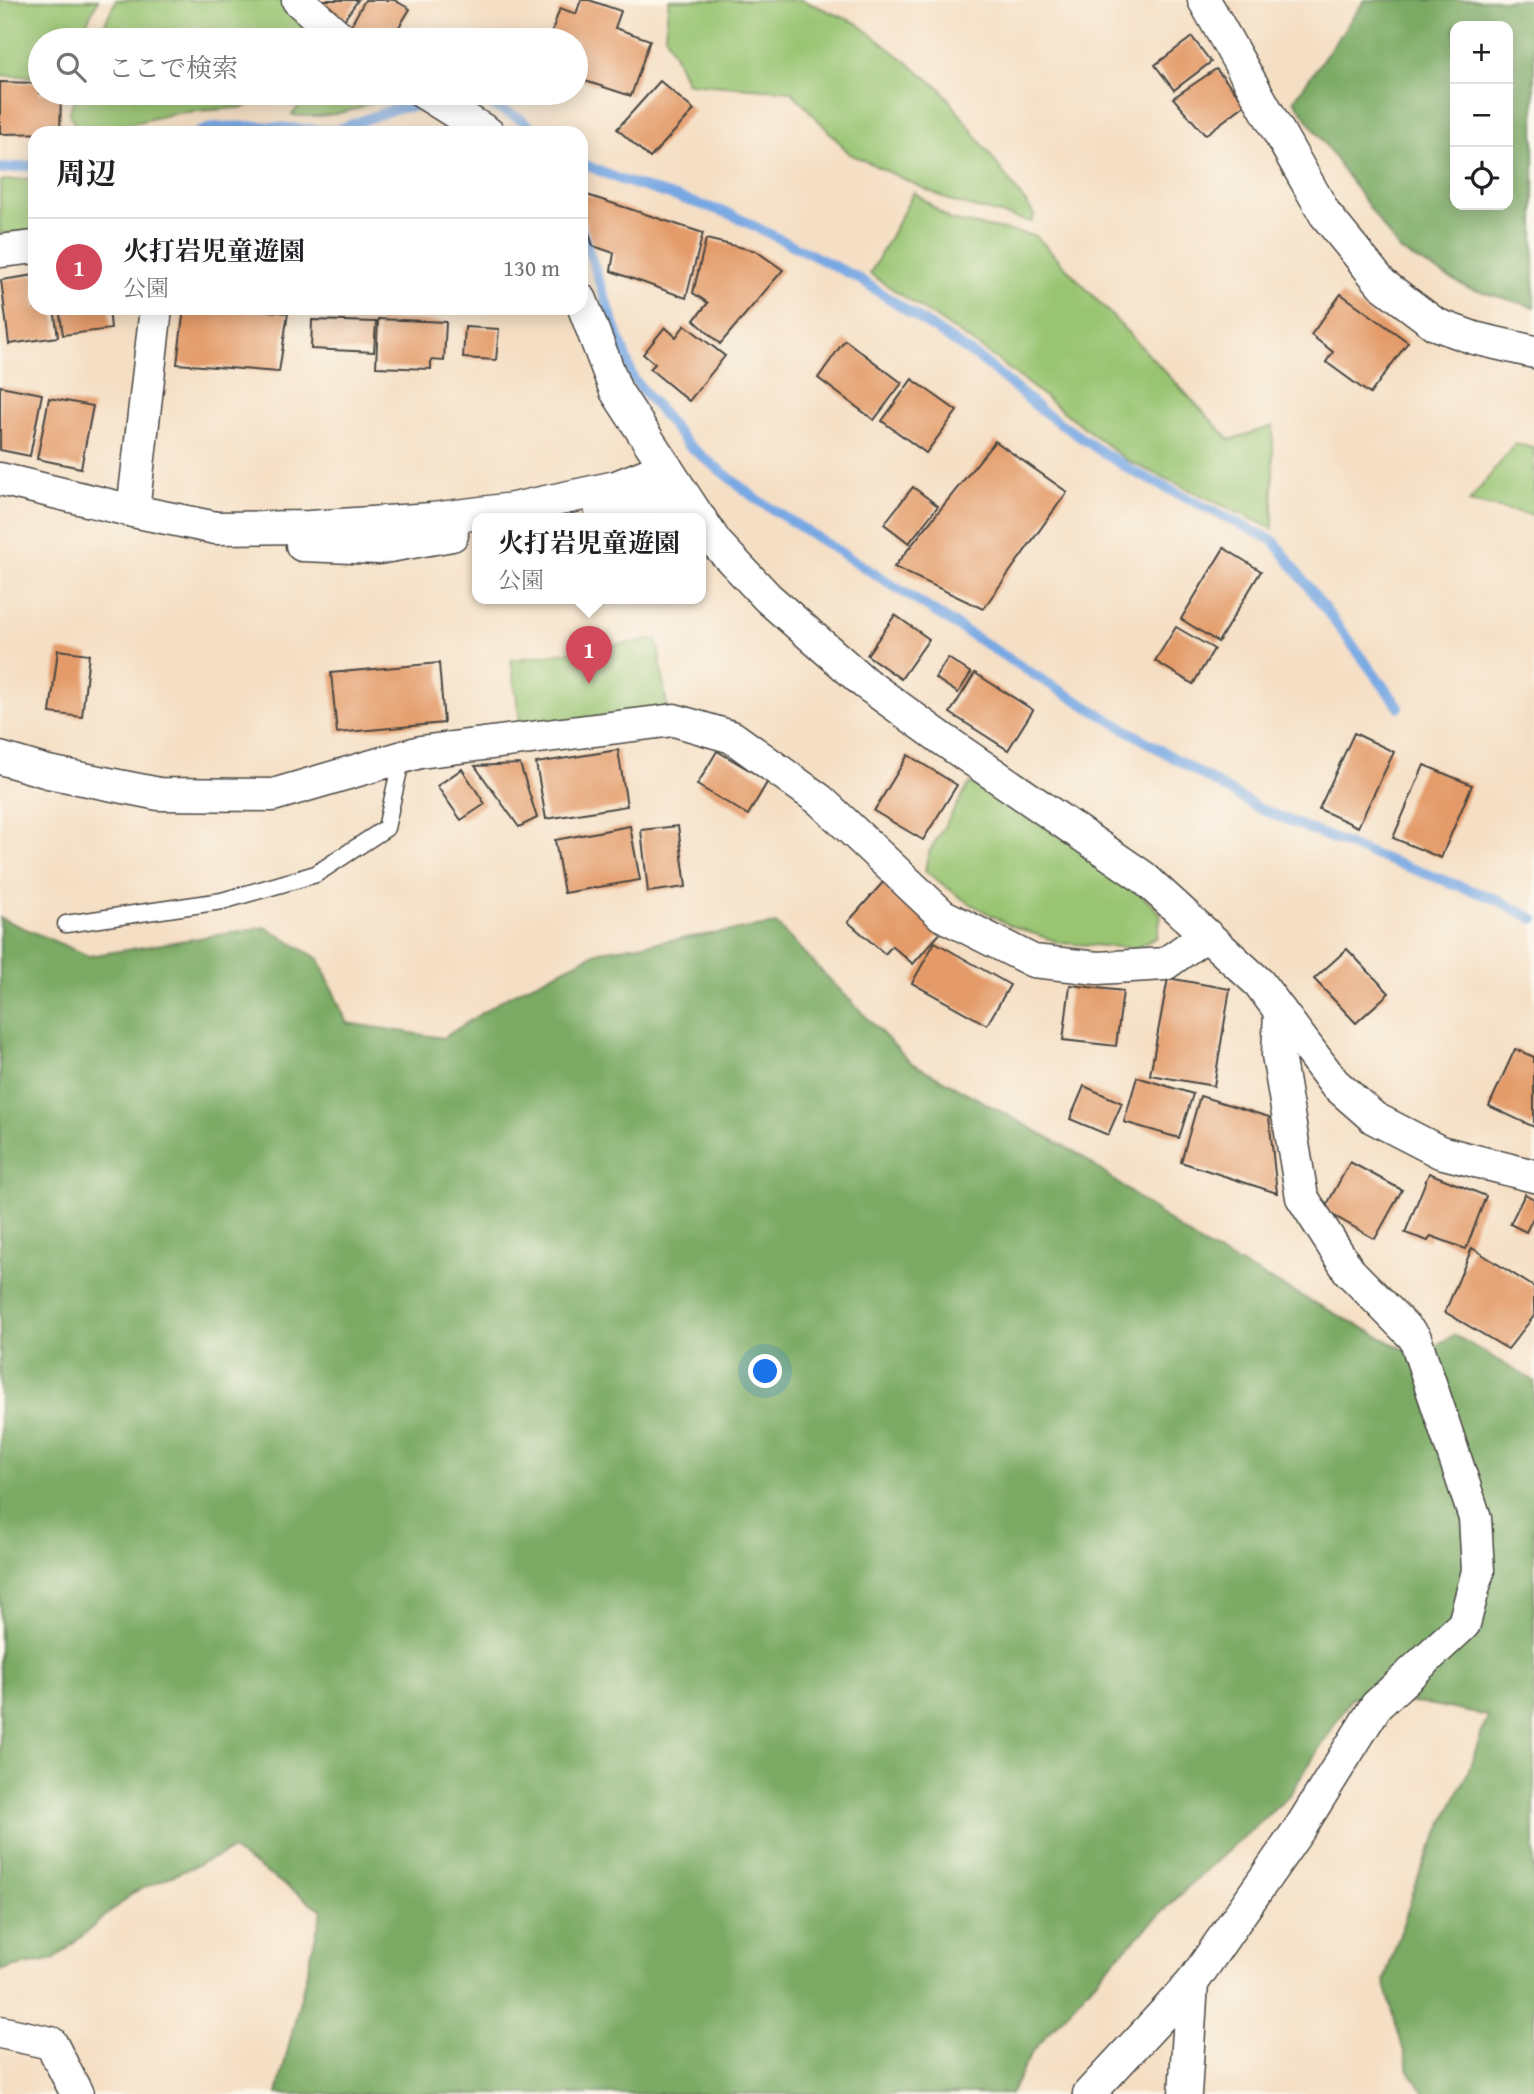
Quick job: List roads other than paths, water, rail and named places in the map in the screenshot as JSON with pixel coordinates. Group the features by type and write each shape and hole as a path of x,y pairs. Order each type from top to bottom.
{"street":[{"path":"298,0 330,28"},
{"path":"1204,0 1325,214 1382,284 1435,324 1474,338 1534,352"},
{"path":"443,105 477,126"},
{"path":"0,251 28,248"},
{"path":"133,511 155,315"},
{"path":"587,315 616,391 696,513"},
{"path":"481,513 513,509 616,487 666,467"},
{"path":"0,479 133,511 216,527 309,527 472,514"},
{"path":"570,513 655,497 668,513"},
{"path":"0,500 206,541 378,548 472,531"},
{"path":"706,534 714,554 866,682 941,738 1143,877 1259,983 1334,1083 1374,1118 1440,1152 1534,1175"},
{"path":"0,758 48,772 159,794 273,795 420,752 674,720 732,737 820,800 942,915 1033,961 1098,968 1165,964 1206,935"},
{"path":"1089,2094 1192,1983 1302,1825 1377,1706 1464,1623 1478,1571 1475,1518 1415,1338 1349,1271 1302,1197 1278,1055 1280,1011"},
{"path":"1185,2094 1192,1983"},
{"path":"0,2032 51,2043 77,2094"}],"lane":[{"path":"66,924 222,901 316,874 386,828 402,757"}],"waterway":[{"path":"348,126 394,109 421,105"},
{"path":"491,105 530,126"},
{"path":"0,169 28,166"},
{"path":"588,166 621,180 728,213 858,278 983,361 1041,410 1132,471 1274,541 1399,707"},
{"path":"588,249 633,378 687,444 756,499 1041,679 1258,808 1358,849 1498,900 1534,919"}],"place":[{"name":"火打岩児童遊園","path":"589,684"}]}
